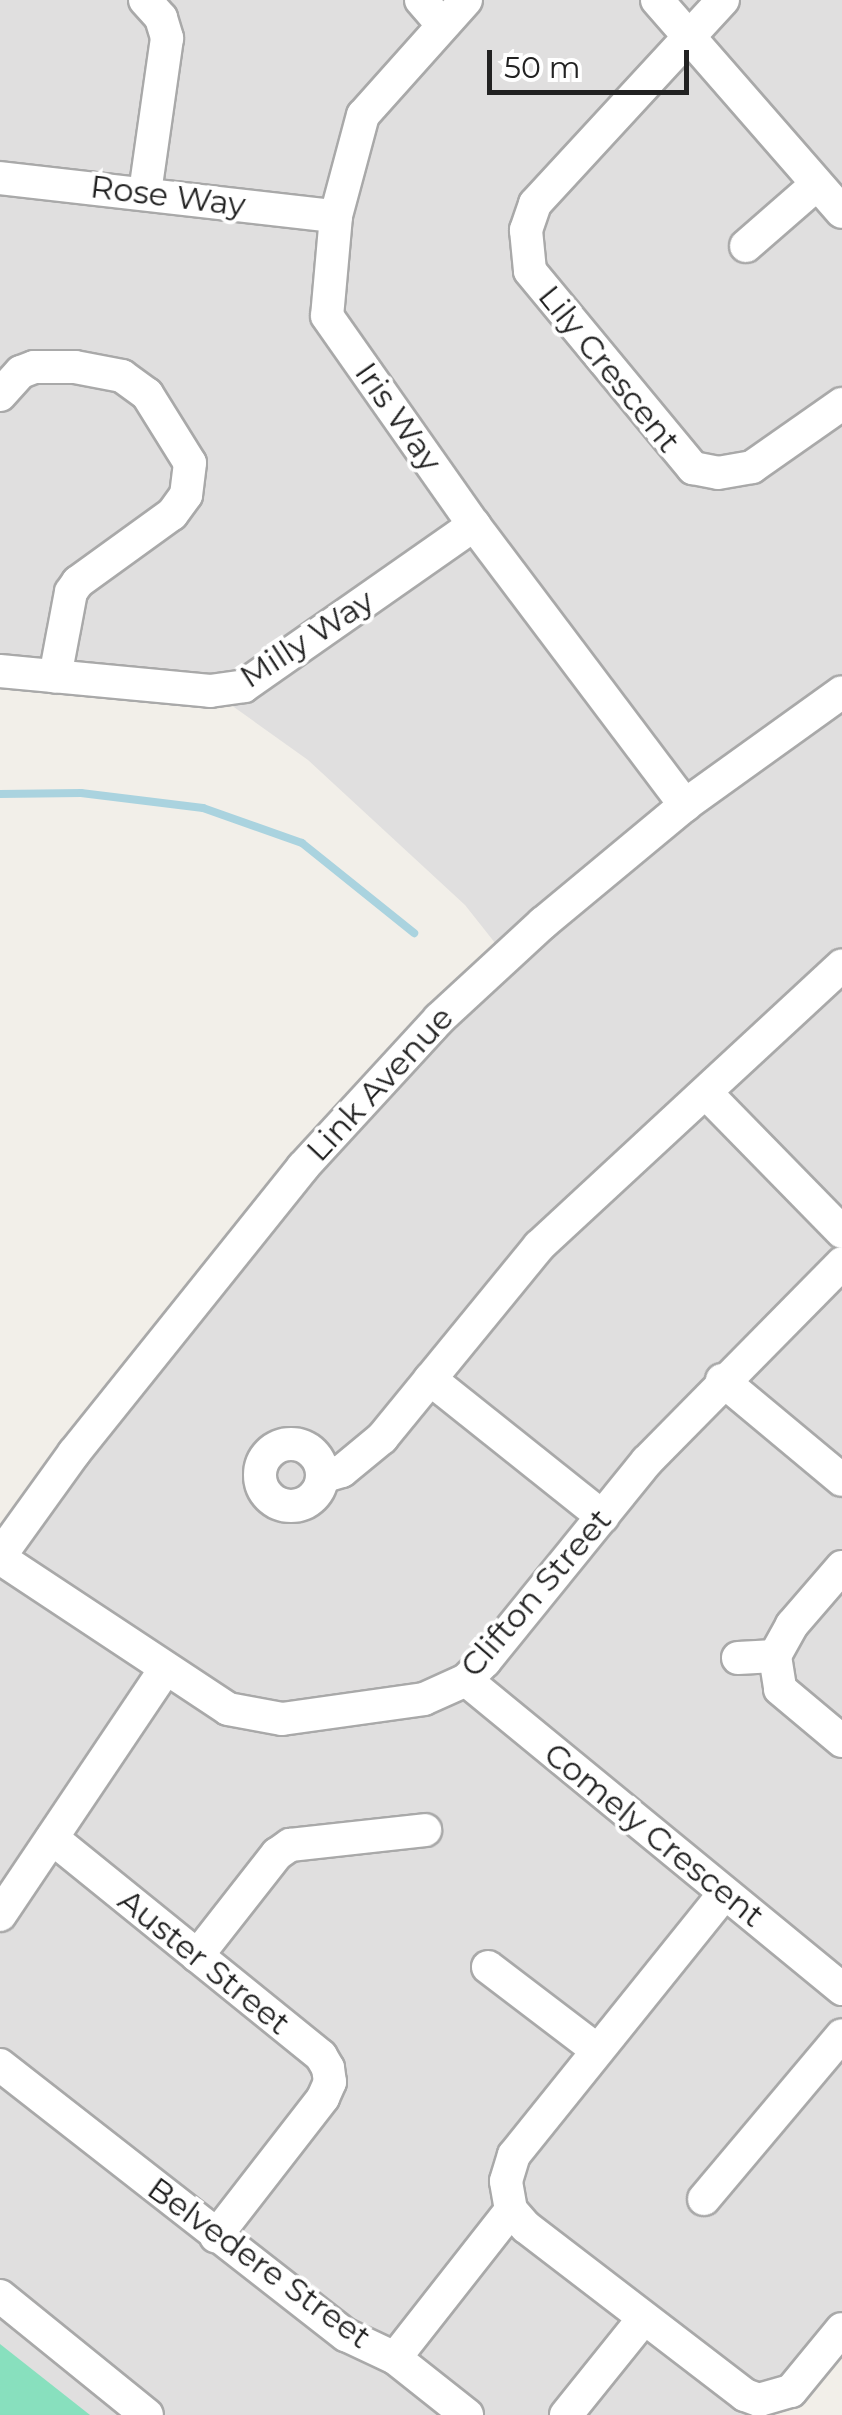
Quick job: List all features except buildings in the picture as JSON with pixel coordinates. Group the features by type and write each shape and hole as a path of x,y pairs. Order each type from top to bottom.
{"street":[{"path":"145,0 161,18 167,38 145,192"},
{"name":"Iris Way","path":"466,0 432,12 363,115 336,216 327,316 474,524 685,806"},
{"path":"657,0 842,212"},
{"path":"688,38 723,0"},
{"name":"Lily Crescent","path":"688,38 535,204 526,230 530,271 693,468 718,474 752,467 842,404"},
{"name":"Rose Way","path":"0,178 336,216"},
{"path":"746,246 816,185"},
{"path":"0,394 21,372 34,367 75,367 122,376 147,394 190,463 182,504 78,582 71,592 55,677"},
{"name":"Milly Way","path":"0,672 210,691 244,686 474,524"},
{"name":"Link Avenue","path":"0,1557 74,1453 354,1110 439,1018 544,923 685,806 842,692"},
{"path":"322,1477 342,1471 382,1438 540,1246 842,965"},
{"path":"707,1094 842,1232"},
{"name":"Clifton Street","path":"0,1557 228,1709 265,1718 424,1699 466,1680 722,1380 842,1263"},
{"path":"430,1379 603,1517"},
{"path":"722,1380 842,1480"},
{"path":"842,1567 792,1626 776,1656 780,1689 842,1742"},
{"path":"738,1658 776,1656"},
{"path":"0,1916 165,1669"},
{"name":"Comely Crescent","path":"466,1680 842,1988"},
{"path":"196,1956 277,1854 290,1845 426,1830"},
{"name":"Auster Street","path":"52,1838 320,2056 330,2075 323,2098 216,2236"},
{"path":"724,1894 514,2155 506,2182 511,2210 526,2227 644,2318 745,2395 758,2400 791,2391 842,2329"},
{"path":"488,1968 597,2050"},
{"path":"704,2198 842,2035"},
{"name":"Belvedere Street","path":"0,2064 346,2335 395,2358 511,2210"},
{"path":"0,2296 147,2415"},
{"path":"566,2415 644,2318"},
{"path":"395,2358 467,2415"}],"shaded area":[{"path":"0,0 842,0 842,2327 771,2415 0,2415 0,1551 503,953 465,905 308,760 210,690 0,671"}],"green space":[{"path":"0,2344 90,2415 0,2415"}],"waterway":[{"path":"0,794 81,793 203,808 302,843 414,933"}]}
